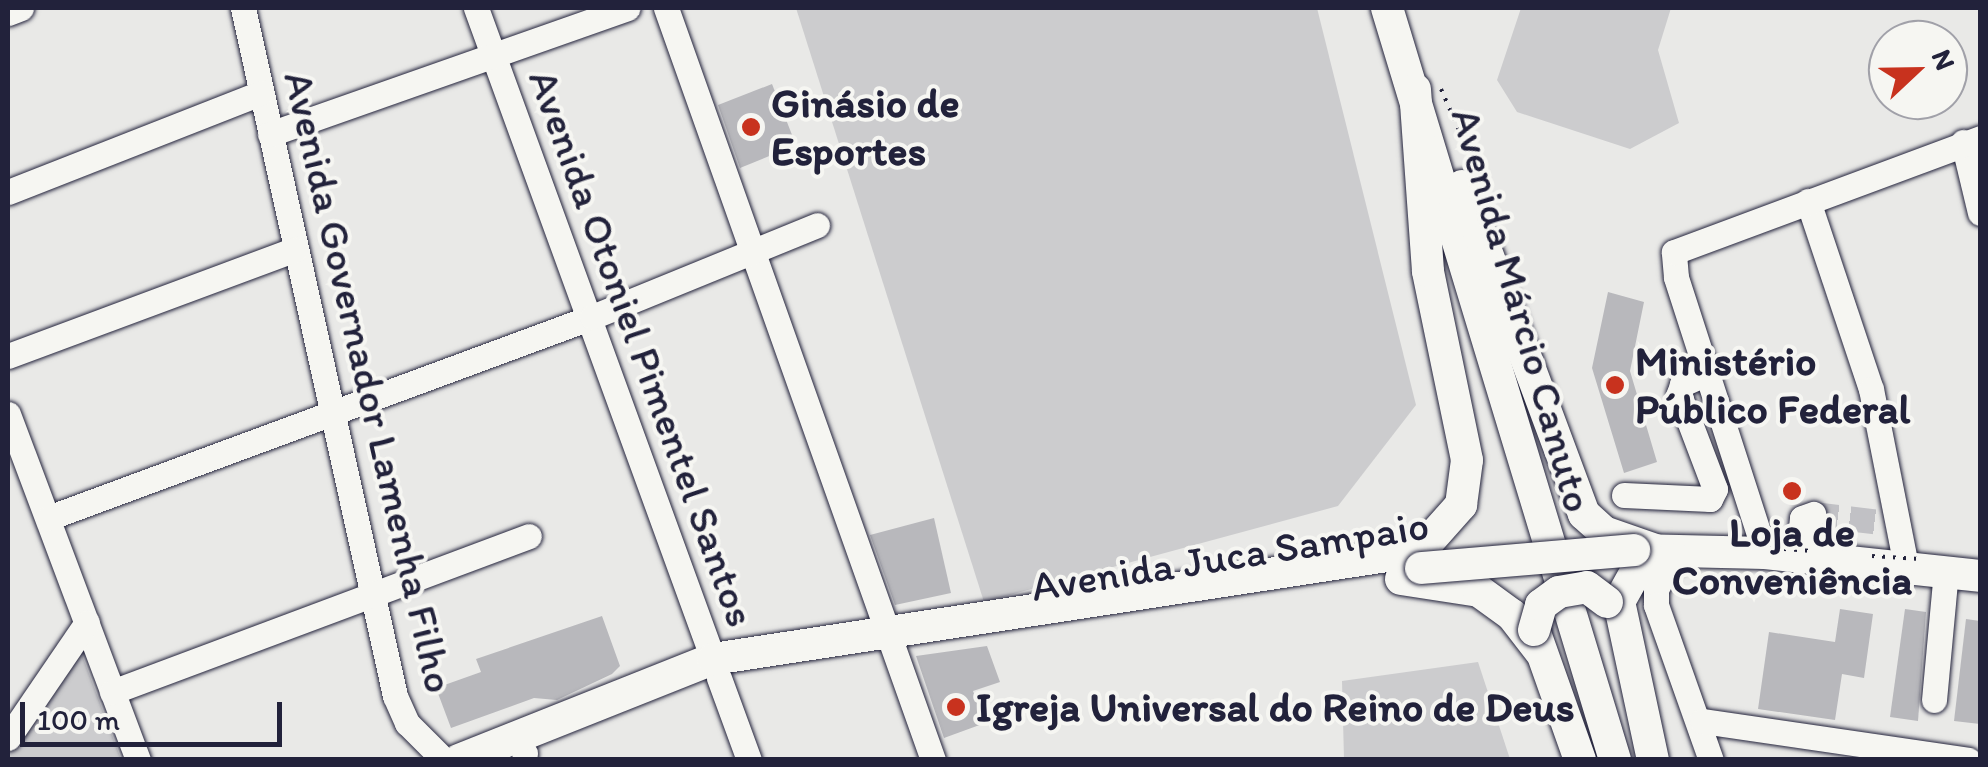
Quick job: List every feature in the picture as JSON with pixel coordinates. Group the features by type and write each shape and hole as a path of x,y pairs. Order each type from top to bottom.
{"main road":[{"name":"Avenida Márcio Canuto","path":"1387,8 1415,90 1573,638 1614,760"},
{"path":"1402,49 1447,144 1584,514 1604,532 1653,554 1781,551 1906,563 1980,576"},
{"name":"Avenida Juca Sampaio","path":"459,760 716,668 1404,557 1443,531 1461,505 1467,460 1428,270 1415,90"},
{"path":"1613,614 1627,579 1653,554"},
{"name":"Avenida Juca Sampaio","path":"888,642 1420,568 1653,554"},
{"path":"1362,577 1479,591 1512,614 1537,641 1580,760"},
{"path":"1537,641 1540,605 1559,592 1586,586 1613,614 1653,760"},
{"name":"Avenida Juca Sampaio","path":"520,757 716,668"}],"street":[{"path":"8,13 21,8"},
{"name":"Avenida Governador Lamenha Filho","path":"243,8 395,696 407,722 444,760"},
{"name":"Avenida Otoniel Pimentel Santos","path":"476,8 592,316 750,760"},
{"path":"270,134 627,8"},
{"path":"666,8 932,760"},
{"path":"8,192 262,93"},
{"path":"1781,551 1707,373 1674,252 1972,140 1980,213"},
{"path":"1808,201 1872,389 1889,524 1906,563 1934,700"},
{"path":"48,518 752,255 816,225"},
{"path":"8,356 295,248"},
{"path":"1624,495 1710,499 1714,489 1679,394 1682,384 1707,373"},
{"path":"8,414 138,760"},
{"path":"1781,551 1802,518 1813,514"},
{"path":"112,692 529,536"},
{"path":"1653,554 1656,605 1702,721 1711,760"},
{"path":"11,722 87,622"},
{"path":"1702,721 1968,760"}],"shaded area":[{"path":"796,8 1317,8 1416,405 1338,506 984,602"},
{"path":"1521,8 1671,8 1658,50 1679,123 1630,149 1517,112 1497,80"},
{"path":"73,631 121,759 8,759 8,738"},
{"path":"1478,662 1510,759 1344,759 1342,681"}],"building":[{"name":"Ginásio de Esportes","path":"772,84 796,145 740,168 718,105"},
{"name":"Ministério Público Federal","path":"1608,292 1644,302 1630,371 1657,462 1624,473 1592,368"},
{"path":"934,518 951,593 895,605 870,535"},
{"path":"1840,609 1873,614 1864,678 1842,674 1835,720 1758,709 1769,632 1835,642"},
{"path":"1905,609 1926,612 1918,721 1890,717"},
{"path":"602,616 620,666 612,674 557,700 534,698 451,728 436,688 481,672 476,659"},
{"path":"1966,619 1980,621 1980,724 1954,721"},
{"name":"Igreja Universal do Reino de Deus","path":"987,646 1000,682 973,691 985,723 944,738 916,656"}],"tunnel":[{"path":"1813,514 1880,522"}],"place":[{"name":"Ginásio de Esportes","path":"751,127"},
{"name":"Ministério Público Federal","path":"1615,385"},
{"name":"Loja de Conveniência","path":"1792,491"},
{"name":"Igreja Universal do Reino de Deus","path":"956,707"}]}
